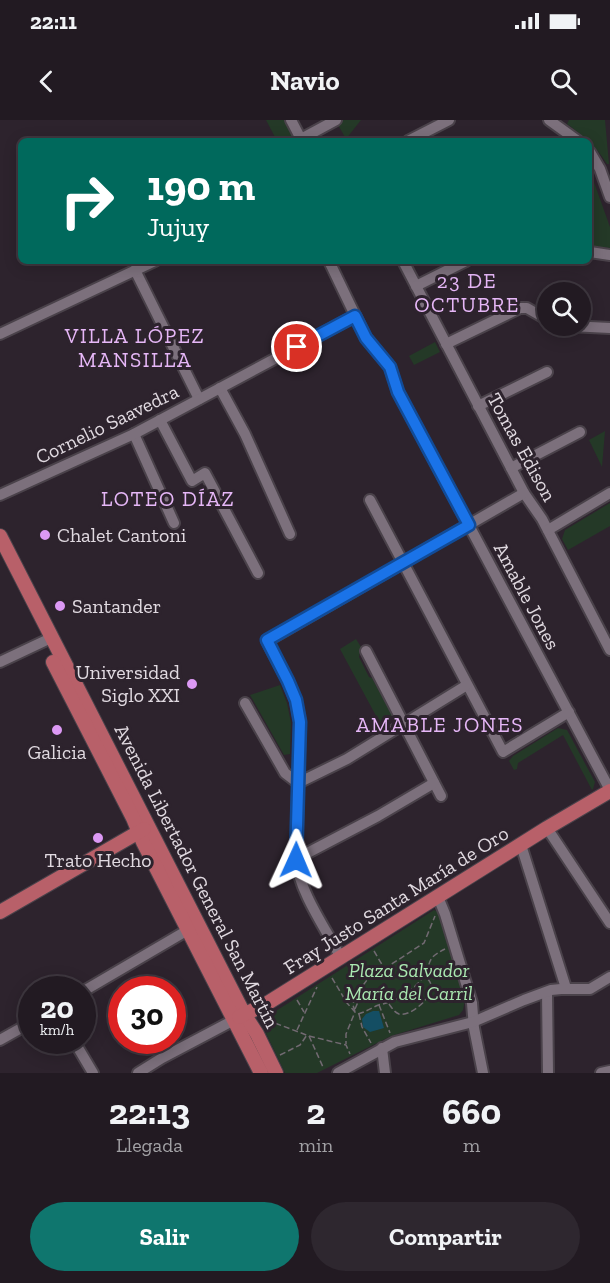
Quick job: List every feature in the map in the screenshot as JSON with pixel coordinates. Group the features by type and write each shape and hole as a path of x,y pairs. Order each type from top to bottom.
{"main road":[{"name":"Avenida Libertador General San Martín","path":"0,536 47,640 133,818 143,830 239,1017 261,1073"},
{"name":"Avenida Libertador General San Martín","path":"0,556 47,640"},
{"name":"Fray Justo Santa María de Oro","path":"239,1017 266,1004 610,791"},
{"path":"0,912 143,830"},
{"name":"Avenida Libertador General San Martín","path":"239,1017 257,1034 276,1073"}],"street":[{"path":"291,120 300,138"},
{"path":"304,138 336,120"},
{"path":"420,120 424,132"},
{"path":"413,138 449,120"},
{"path":"549,120 563,137"},
{"path":"592,155 608,182 610,196"},
{"path":"592,252 610,255"},
{"path":"0,334 148,264"},
{"name":"Amable Jones","path":"330,264 366,338 390,367 398,392 610,791"},
{"name":"Tomas Edison","path":"405,264 524,493 548,530 610,650"},
{"path":"416,286 460,264"},
{"path":"135,270 199,399"},
{"path":"446,344 514,310 523,307 537,313"},
{"name":"Cornelio Saavedra","path":"0,495 134,434 355,316"},
{"path":"591,327 610,328"},
{"path":"478,406 547,372"},
{"path":"220,388 245,434 290,534"},
{"path":"160,420 192,481 206,473 258,573"},
{"path":"511,468 580,432"},
{"path":"134,434 174,523"},
{"path":"341,958 297,872 300,722 296,700 267,640 524,493"},
{"path":"548,530 610,493"},
{"path":"370,500 503,752 568,712"},
{"path":"0,662 47,640"},
{"path":"366,651 441,796"},
{"path":"298,783 346,759 467,685"},
{"path":"245,703 285,773 298,783"},
{"path":"296,860 434,783"},
{"path":"547,828 610,923"},
{"path":"521,844 566,988"},
{"path":"438,897 472,1004 473,1022 483,1073"},
{"path":"96,984 193,927"},
{"path":"338,1073 398,1041 473,1022 547,992 566,988 590,988 610,976"},
{"path":"547,992 548,1073"},
{"name":"Fray Justo Santa María de Oro","path":"138,1073 239,1017"},
{"path":"0,1040 18,1030"},
{"path":"382,1048 385,1073"},
{"path":"82,1054 93,1073"},
{"path":"601,1073 610,1071"}],"path":[{"path":"350,1054 346,1045 346,1034 358,1002 355,1001 358,992 367,980 424,944 436,912"},
{"path":"358,1014 388,1003 410,989 425,975 433,956 448,948"},
{"path":"374,951 385,968"},
{"path":"388,1003 394,1011 402,1014 412,1011 431,991 431,982 425,975"},
{"path":"332,978 347,1003 358,1014 371,1043"},
{"path":"296,1031 317,987"},
{"path":"297,1000 304,1014"},
{"path":"379,1005 390,1034"},
{"path":"267,1020 308,1036 346,1045"},
{"path":"279,1055 300,1045 308,1036"},
{"path":"308,1036 323,1067"}],"green space":[{"path":"266,120 284,120 293,138 275,138"},
{"path":"343,120 361,120 347,138 337,123"},
{"path":"569,120 605,120 609,164 592,145 592,138 585,138 567,124"},
{"path":"592,177 610,227 610,248 592,246"},
{"path":"435,342 440,352 414,365 409,356"},
{"path":"605,431 602,467 589,440"},
{"path":"610,503 610,526 568,550 562,539 565,530"},
{"path":"356,639 361,647 359,657 392,715 391,721 382,727 340,649"},
{"path":"280,685 291,723 290,754 284,755 250,695"},
{"path":"558,728 567,730 595,782 592,790 563,735 518,763 517,769 514,770 509,761 513,756"},
{"name":"Plaza Salvador María del Carril","path":"434,910 440,913 465,1000 463,1010 459,1015 391,1036 317,1073 285,1073 264,1029 264,1022 268,1016"}],"water":[{"path":"373,1011 379,1011 384,1028 370,1032 363,1027 362,1019"}],"place":[{"name":"Chalet Cantoni","path":"45,535"},
{"name":"Santander","path":"60,606"},
{"name":"Universidad Siglo XXI","path":"192,684"},
{"name":"Galicia","path":"57,730"},
{"name":"Trato Hecho","path":"98,838"}],"district":[{"name":"23 DE OCTUBRE","path":"467,292"},
{"name":"VILLA LÓPEZ MANSILLA","path":"135,347"},
{"name":"LOTEO DÍAZ","path":"168,498"},
{"name":"AMABLE JONES","path":"440,724"}],"route":[{"path":"296,860 300,722 296,700 267,640 469,525 398,392 388,363 366,338 355,316 297,347"}]}
